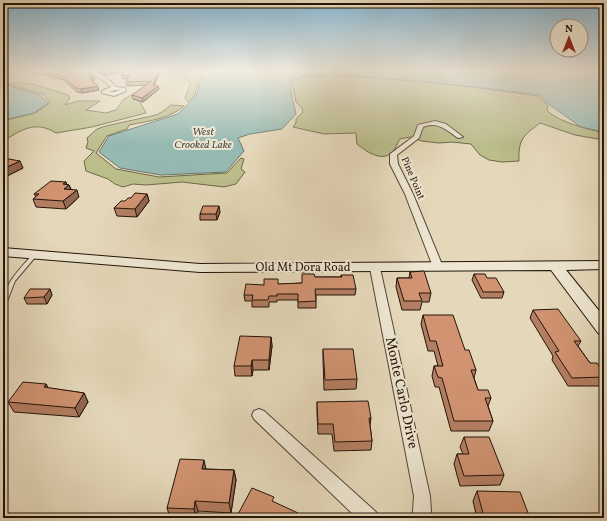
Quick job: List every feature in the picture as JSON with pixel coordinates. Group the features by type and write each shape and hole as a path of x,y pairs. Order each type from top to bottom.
{"street":[{"name":"Pine Point","path":"438,267 409,194 394,164 393,154 417,137 419,128 425,124 435,122 460,137"},
{"name":"Old Mt Dora Road","path":"3,252 200,268 375,268 604,265"},
{"path":"555,265 604,329"},
{"name":"Monte Carlo Drive","path":"375,268 421,490 422,511 420,518"},
{"path":"259,415 370,518"}],"lane":[{"path":"3,304 13,281 35,255"}],"green space":[{"path":"44,95 68,95 70,98 65,105 78,101 100,101 86,110 106,113 116,110 124,99 131,95 136,95 146,113 92,127 56,133 42,127 29,128 16,133 3,141 3,121 35,113 50,103"},
{"path":"186,95 195,95 188,102 185,98"},
{"path":"295,95 533,95 538,96 548,106 547,110 557,118 590,130 604,133 604,140 575,135 540,123 523,138 520,147 519,161 502,162 489,160 480,155 471,144 452,142 439,143 422,141 410,137 400,139 392,153 378,156 357,144 356,133 324,134 293,127 296,123 296,119 303,112 302,108 296,102"},
{"path":"171,105 184,106 165,117 129,125 127,129 107,136 96,153 116,169 159,177 227,173 241,158 244,159 241,169 245,172 236,184 224,187 182,182 146,185 133,184 123,187 108,179 86,171 84,161 94,151 86,148 88,142 87,138 97,129 156,115"}],"water":[{"path":"3,95 40,95 48,103 34,113 3,120"},
{"name":"West Crooked Lake","path":"197,95 292,95 296,114 282,129 250,134 238,138 244,151 226,172 161,175 120,168 99,152 109,136 178,114"},
{"name":"West Crooked Lake","path":"540,95 604,95 604,132 581,127 547,103"}],"building":[{"path":"133,95 146,95 142,98"},
{"path":"3,158 20,161 3,169"},
{"path":"51,181 66,182 63,184 69,185 64,189 77,190 63,201 33,199 39,194 34,194"},
{"path":"135,193 147,194 135,209 114,208 121,201 131,198"},
{"path":"203,206 219,206 216,214 200,214"},
{"path":"424,271 431,293 419,293 422,301 404,301 397,278 412,278 410,272"},
{"path":"302,274 314,274 315,277 342,277 341,275 353,275 356,289 315,289 316,301 298,302 298,294 277,294 277,296 269,296 268,300 252,300 253,295 244,295 246,284 264,285 264,279 278,279 278,284 302,283"},
{"path":"474,274 485,274 487,278 496,278 504,292 483,292"},
{"path":"30,289 50,289 44,297 24,298"},
{"path":"558,309 581,341 574,341 590,363 597,363 604,374 604,377 572,378 555,352 559,351 533,310"},
{"path":"423,315 453,315 465,350 469,350 476,370 471,370 478,390 488,390 491,398 485,398 493,421 454,421 442,378 438,377 434,366 443,366 436,341 430,341"},
{"path":"240,336 271,337 269,360 252,360 251,366 234,366"},
{"path":"323,349 353,349 357,379 325,380"},
{"path":"23,382 46,384 44,387 84,393 75,408 8,402"},
{"path":"368,401 371,418 369,418 372,441 335,442 333,424 318,424 317,402"},
{"path":"464,437 489,437 504,475 464,476 457,454 469,454"},
{"path":"180,459 204,460 202,469 234,470 229,503 195,501 194,509 167,508"},
{"path":"252,488 274,497 272,501 298,513 295,518 236,518"},
{"path":"477,491 520,492 530,518 484,517"}]}
